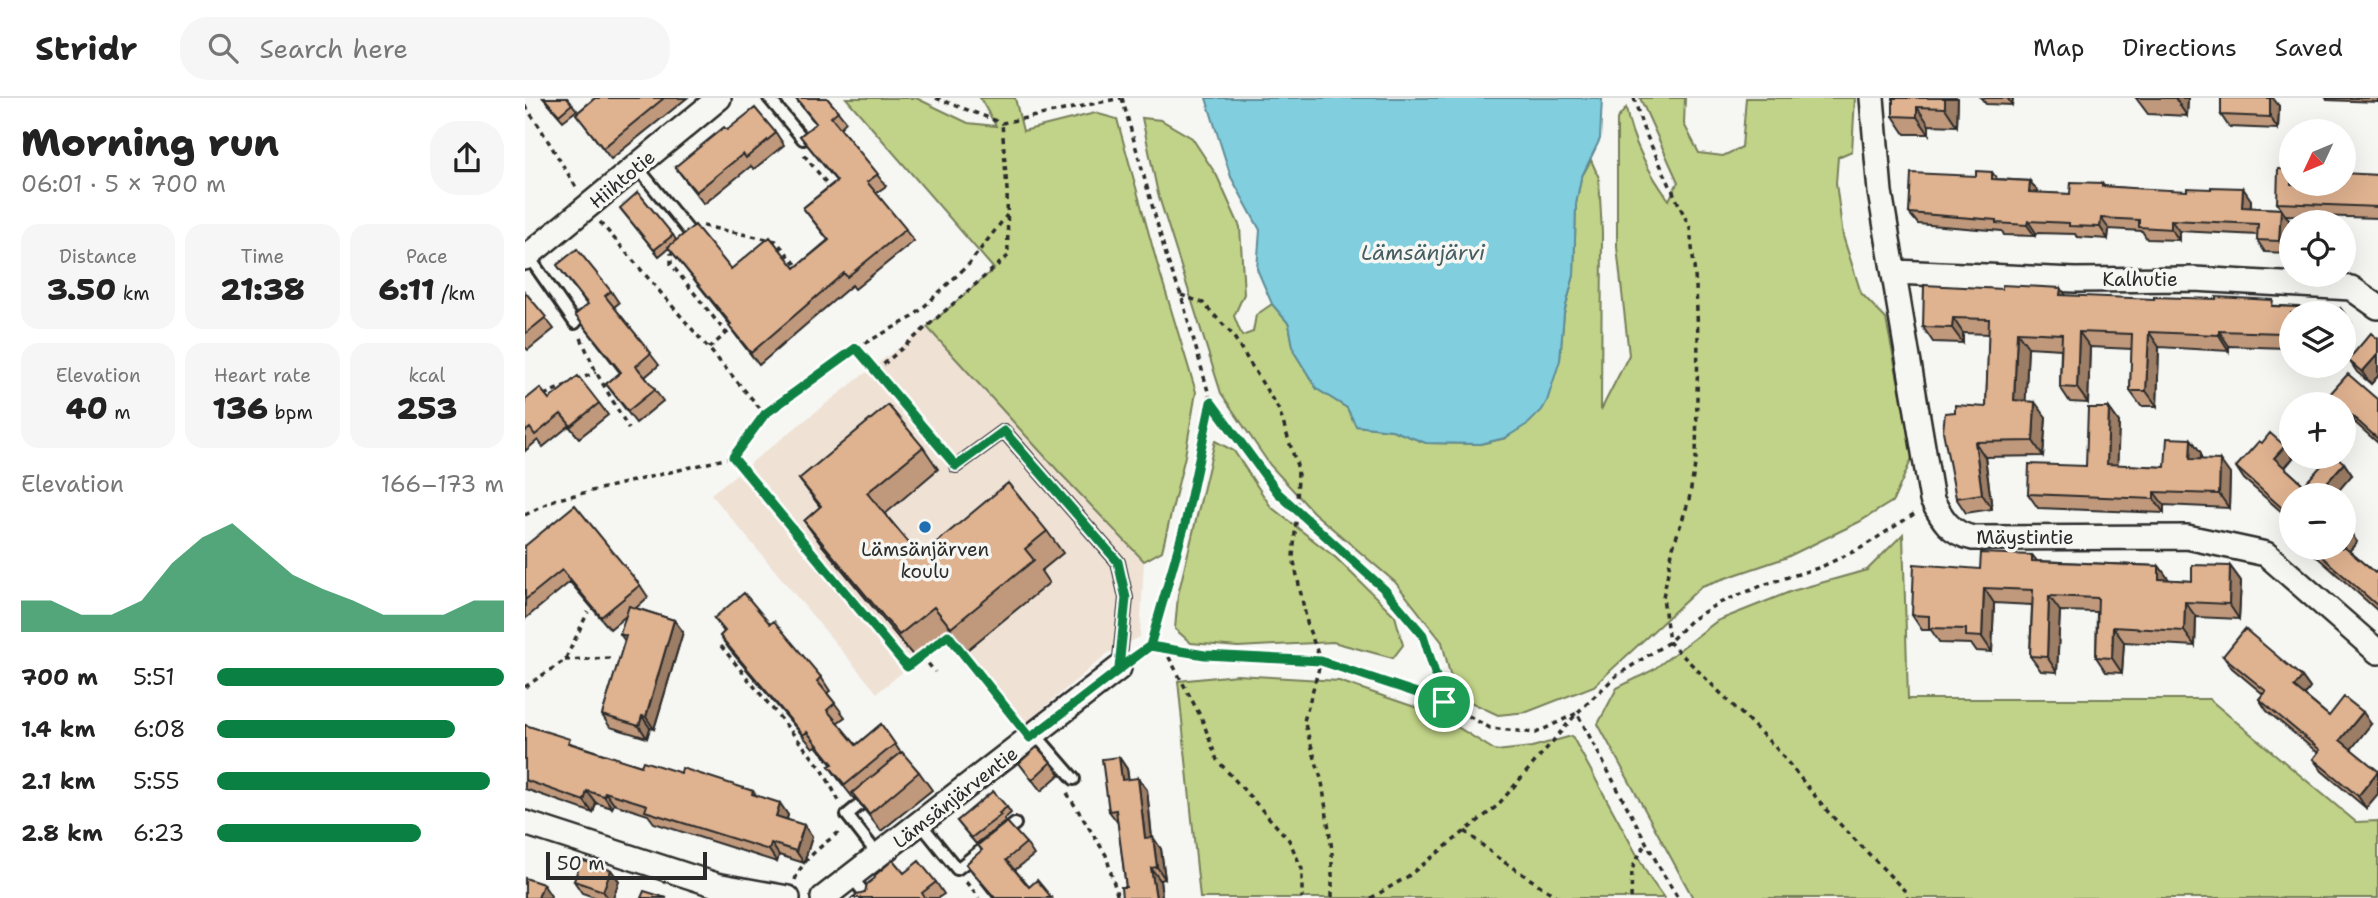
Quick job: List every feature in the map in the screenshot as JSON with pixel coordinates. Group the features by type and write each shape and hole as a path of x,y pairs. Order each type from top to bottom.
{"street":[{"name":"Hiihtotie","path":"527,258 719,98"},
{"name":"Mäystintie","path":"1872,98 1880,192 1932,500 1940,517 1952,530 1973,538 2187,537 2266,554 2378,652"},
{"name":"Kalhutie","path":"1895,272 2075,279 2194,279 2351,288 2378,307"},
{"name":"Lämsänjärventie","path":"823,898 1119,668"},
{"path":"525,824 716,885 790,893"}],"lane":[{"path":"769,98 803,139"},
{"path":"636,167 692,235"},
{"path":"527,258 575,323"},
{"path":"956,466 1004,431 1118,562 1126,598 1119,668"},
{"path":"1033,736 1074,779"},
{"path":"878,790 849,818 879,855"},
{"path":"921,823 957,869 1015,824"},
{"path":"851,876 868,898"}],"path":[{"path":"936,98 1002,124 1121,98 1211,402 1278,493 1384,589 1423,635 1444,702"},
{"path":"1634,98 1643,128 1675,191 1690,228 1696,286 1696,459 1689,500 1673,547 1663,597 1669,642 1776,748 1829,813 1905,891 1907,898"},
{"path":"525,106 588,207 765,414"},
{"path":"876,370 1008,256 1002,124"},
{"path":"803,139 798,146 832,190"},
{"path":"525,515 554,500 733,457 765,414 856,348 913,317 969,264 1008,214"},
{"path":"681,221 776,241 801,271"},
{"path":"692,235 671,254 671,264 726,333"},
{"path":"1181,295 1203,303 1232,334 1279,410 1298,469 1293,558 1308,627 1321,661 1304,720 1322,782 1332,850 1332,898"},
{"path":"575,323 596,372 629,429"},
{"path":"709,348 737,324"},
{"path":"856,348 956,466"},
{"path":"537,399 596,372"},
{"path":"1119,668 1150,646 1185,524 1211,402"},
{"path":"733,457 907,667 948,635 1033,736"},
{"path":"1371,898 1407,877 1497,806 1577,713 1616,676 1669,642 1691,620 1717,604 1766,584 1821,567 1861,548 1895,528 1932,500"},
{"path":"525,688 565,660 588,612"},
{"path":"721,646 822,769 849,818 799,870 790,893"},
{"path":"1150,646 1205,655 1321,661 1444,702 1489,728 1536,733 1577,713"},
{"path":"1164,648 1202,719 1217,760 1289,840 1302,869 1302,898"},
{"path":"922,656 935,672"},
{"path":"565,660 612,658"},
{"path":"1577,713 1678,898"},
{"path":"1067,793 1107,855 1118,898"},
{"path":"1465,831 1498,858 1559,898"},
{"path":"1631,898 1632,869 1646,842"},
{"path":"957,869 979,898"}],"shaded area":[{"name":"Lämsänjärven koulu","path":"927,327 1144,561 1140,637 1108,653 1027,722 950,633 877,693 711,494"}],"green space":[{"path":"846,98 916,98 968,123 996,126 980,98 1015,98 1023,131 1095,113 1117,119 1196,392 1185,456 1162,551 1144,561 927,327 994,269"},
{"path":"1640,98 1685,98 1684,124 1699,153 1723,156 1742,147 1746,98 1855,98 1852,151 1838,157 1836,183 1843,236 1861,293 1886,319 1913,456 1893,501 1859,522 1785,558 1702,586 1594,686 1527,712 1498,715 1466,700 1450,674 1442,642 1395,582 1313,512 1270,465 1221,393 1158,194 1142,118 1161,120 1192,138 1217,176 1240,227 1244,294 1234,316 1242,336 1253,332 1256,315 1272,304 1289,324 1294,352 1317,389 1347,408 1356,426 1392,430 1426,443 1480,444 1506,438 1560,360 1564,313 1574,275 1576,204 1581,178 1591,160 1599,178 1602,233 1601,410 1629,355 1617,247 1617,119 1626,108 1642,156 1669,200 1678,182"},
{"path":"1215,441 1234,451 1271,507 1336,558 1395,616 1403,645 1393,658 1333,642 1238,647 1191,643 1175,629 1178,595"},
{"path":"1903,534 1908,699 2209,699 2356,822 2378,821 2378,898 1693,898 1598,724 1617,688 1653,670 1717,621 1792,591 1867,570"},
{"path":"1237,675 1339,681 1438,715 1496,751 1532,747 1572,736 1649,877 1664,898 1200,898 1178,681"}],"water":[{"name":"Lämsänjärvi","path":"1206,98 1602,98 1600,139 1581,178 1576,204 1574,275 1564,313 1560,360 1542,410 1529,423 1505,438 1480,444 1426,443 1392,430 1356,426 1347,408 1317,389 1294,352 1289,324 1272,304 1257,269 1260,230 1231,177"}],"building":[{"path":"544,98 567,98 572,104 559,115"},
{"path":"595,98 664,98 603,148 576,114"},
{"path":"796,98 827,98 838,111 831,117 878,174 867,182 906,229 847,277 844,273 751,353 729,326 731,324 668,247 695,225 731,269 770,237 795,268 829,240 803,208 837,181 800,136 816,123"},
{"path":"1893,98 1945,98 1945,108 1917,107 1917,117 1893,116"},
{"path":"2221,98 2270,98 2270,117 2221,115"},
{"path":"755,108 776,133 746,158 743,154 696,192 675,167 724,127 727,130"},
{"path":"2278,169 2279,196 2356,196 2356,174 2378,175 2378,207 2277,203"},
{"path":"1976,171 1992,172 1992,179 2030,181 2029,192 2070,194 2071,182 2187,191 2187,188 2243,188 2242,207 2281,209 2279,241 2257,240 2258,224 2171,220 2171,229 2139,227 2139,220 2101,218 2100,227 2028,221 2027,225 1909,213 1911,173 1976,176"},
{"path":"638,192 673,235 654,250 620,208"},
{"path":"577,249 611,291 605,296 651,353 636,366 655,389 628,411 606,384 621,372 575,315 588,304 557,265"},
{"path":"1924,285 2002,289 2002,285 2061,288 2060,295 2273,300 2272,306 2279,306 2279,333 2219,331 2219,335 2149,332 2146,391 2130,391 2132,334 2079,332 2077,388 2060,387 2062,334 2017,332 2014,400 2035,402 2033,441 1975,442 1982,494 1956,498 1943,431 1945,413 1955,412 1955,405 1986,407 1989,319 1953,318 1952,328 1923,327"},
{"path":"525,292 546,317 525,334"},
{"path":"2371,333 2378,339 2378,354 2362,372 2356,367 2356,351"},
{"path":"578,376 599,403 571,426 561,414 535,435 530,428 525,432 525,400 540,388 549,399"},
{"path":"2344,378 2353,378 2378,400 2378,439 2356,420 2356,392 2332,392"},
{"name":"Lämsänjärven koulu","path":"888,405 923,447 867,493 920,556 1008,483 1047,531 1025,549 1034,560 951,628 934,607 899,635 804,521 821,506 799,479"},
{"path":"2088,408 2109,408 2107,464 2165,467 2167,438 2191,439 2190,459 2220,460 2219,494 2154,492 2154,499 2028,494 2029,464 2086,466"},
{"path":"2270,433 2279,441 2279,453 2274,458 2279,462 2279,469 2286,469 2302,483 2279,483 2279,505 2236,467 2259,441 2262,443"},
{"path":"2318,469 2339,469 2326,483 2306,483"},
{"path":"575,505 640,585 601,617 562,570 525,600 525,546"},
{"path":"1981,553 2032,555 2032,561 2159,566 2159,579 2192,581 2192,565 2230,566 2229,604 2185,602 2184,631 2113,627 2112,658 2096,657 2098,598 2049,596 2047,657 2030,656 2033,590 1984,588 1982,637 1966,636 1966,629 1929,628 1929,616 1912,615 1914,564 1980,569"},
{"path":"2356,557 2375,573 2378,570 2378,606 2326,560 2356,560"},
{"path":"744,593 770,624 774,621 821,677 817,681 835,703 827,710 856,745 881,724 895,744 845,785 829,766 833,764 807,732 803,735 720,636 725,631 714,618"},
{"path":"629,606 674,620 646,717 642,716 639,726 602,715 626,636 620,634"},
{"path":"2245,629 2302,677 2294,687 2329,716 2344,697 2363,712 2340,740 2378,771 2358,796 2313,759 2320,750 2259,699 2266,691 2223,656"},
{"path":"525,725 570,739 568,743 641,766 643,761 681,773 682,768 753,791 752,794 780,803 776,816 804,825 796,851 771,843 769,850 645,811 647,805 605,792 604,796 587,791 584,801 525,780"},
{"path":"1037,747 1051,762 1032,780 1019,763"},
{"path":"902,752 919,772 869,814 852,793"},
{"path":"1119,757 1122,780 1138,778 1145,838 1153,837 1157,867 1151,868 1156,898 1122,898 1121,887 1126,887 1116,810 1109,811 1102,759"},
{"path":"993,791 1007,807 999,813 1001,815 971,838 957,821"},
{"path":"1007,822 1026,843 1006,860 1029,887 1037,880 1052,898 995,898 966,864 982,850 978,845"},
{"path":"581,860 611,870 603,891 574,881"},
{"path":"893,860 904,873 919,861 936,882 922,893 925,898 852,898 865,892 867,884 874,876"},
{"path":"525,878 543,884 538,898 525,898"},
{"path":"644,891 667,898 641,898"}],"place":[{"name":"Lämsänjärven koulu","path":"925,527"}],"route":[{"path":"1444,702 1321,661 1205,655 1150,646 1030,738 948,635 907,667 733,457 765,414 856,348 956,466 1004,431 1118,562 1126,598 1119,668 1150,646 1185,524 1211,402 1278,493 1384,589 1423,635 1444,702"}]}
